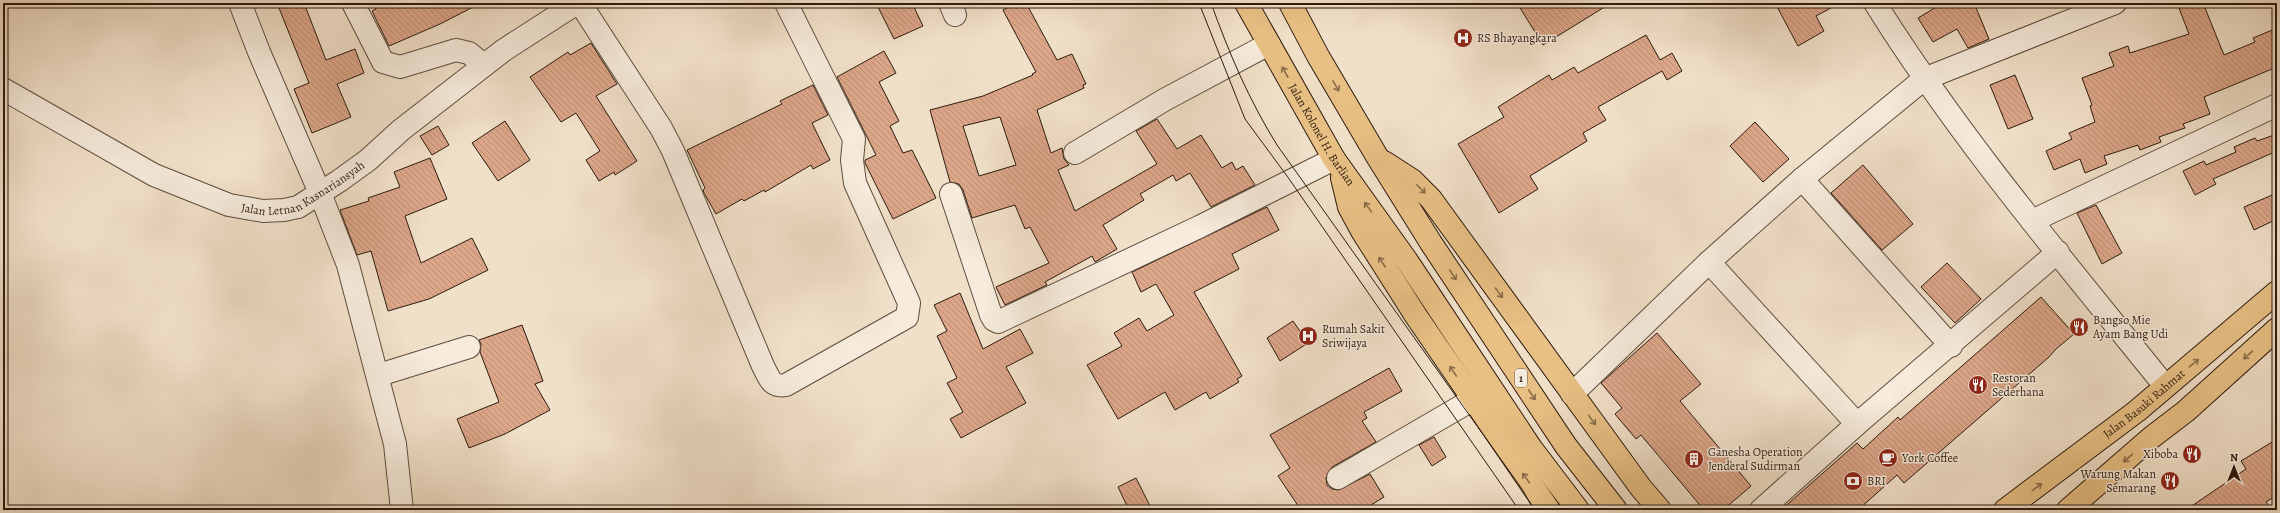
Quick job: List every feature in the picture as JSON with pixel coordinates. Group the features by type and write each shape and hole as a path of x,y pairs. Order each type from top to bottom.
{"highway":[{"name":"Jalan Kolonel H. Barlian","path":"1246,3 1337,164 1407,261 1531,448 1578,510"},
{"name":"1","path":"1290,3 1318,56 1378,158 1431,243 1566,446 1616,510"},
{"path":"1378,158 1412,180 1431,199 1641,488 1660,510"},
{"path":"1337,164 1349,207 1362,231 1472,400 1549,510"},
{"name":"Jalan Basuki Rahmat","path":"2006,510 2137,411 2277,292"},
{"path":"2068,510 2186,411 2277,329"},
{"path":"1641,488 1646,510"}],"street":[{"path":"240,3 258,52 320,193 348,264 379,375 395,444 402,510"},
{"path":"353,3 383,62 400,67 456,50 469,52 484,65"},
{"path":"578,3 664,134 681,169 763,366 772,383 782,386 907,317 909,311 909,303 855,183 852,166 854,140 786,3"},
{"name":"Jalan Letnan Kasnariansyah","path":"3,89 154,176 229,205 263,211 284,210 298,207 368,160 401,130 552,9 578,3"},
{"path":"1875,3 1924,79 2032,220 2166,386"},
{"path":"1572,394 1709,262 1802,179 1924,79 2115,3"},
{"path":"1075,153 1166,99 1270,44"},
{"path":"2032,220 2277,104"},
{"path":"951,194 991,315 994,320 998,322 1200,226 1337,164"},
{"path":"1802,179 1951,346"},
{"path":"1761,510 1857,424 1951,346 2058,252"},
{"path":"1709,262 1857,424"},
{"path":"379,375 469,347"},
{"path":"1338,478 1472,400"}],"building":[{"path":"277,3 304,3 326,60 355,49 364,73 337,84 351,117 312,133 294,89 309,83"},
{"path":"374,3 481,3 440,24 389,46 372,11 376,9"},
{"path":"876,3 912,3 923,26 894,39"},
{"path":"1016,3 1026,3 1057,60 1072,54 1086,84 1083,85 1084,88 1037,110 1051,153 1062,148 1064,159 1069,165 1058,170 1075,211 1157,164 1136,131 1157,119 1177,149 1201,135 1222,168 1232,162 1236,170 1243,166 1255,185 1211,207 1190,173 1176,181 1173,175 1140,194 1144,200 1103,225 1117,249 1095,262 1092,256 1045,282 1047,285 1005,305 996,287 1049,263 1030,227 1025,229 1015,205 972,218 963,190 959,184 950,182 930,110 983,96 1033,75 1032,74 1036,72 1003,10","holes":["1000,117 1016,165 979,176 963,126"]},
{"path":"1517,3 1611,3 1543,45"},
{"path":"1775,3 1840,3 1816,16 1824,31 1798,46"},
{"path":"1943,3 1974,3 1989,39 1968,48 1957,29 1933,42 1918,18"},
{"path":"2177,3 2203,3 2224,55 2255,42 2253,38 2277,28 2277,67 2204,97 2210,114 2183,124 2185,128 2159,137 2161,142 2140,150 2138,145 2104,156 2107,164 2085,173 2080,159 2054,170 2046,151 2072,139 2069,133 2095,122 2090,106 2092,105 2082,78 2114,66 2109,53 2128,46 2130,53 2189,34"},
{"path":"1646,35 1660,60 1672,53 1682,71 1667,80 1662,71 1598,107 1606,120 1583,133 1587,141 1530,176 1538,189 1499,213 1458,144 1504,117 1498,107 1549,75 1552,80 1574,67 1578,73"},
{"path":"591,43 617,84 596,96 637,161 615,175 614,172 599,181 586,160 600,151 576,113 561,122 530,77 568,52 570,55"},
{"path":"884,51 896,73 879,82 899,121 890,126 903,153 912,150 936,198 893,219 865,163 865,160 876,155 837,77"},
{"path":"2015,75 2033,119 2008,129 1990,85"},
{"path":"813,85 828,115 812,123 830,160 813,169 811,165 765,192 764,190 744,201 742,199 716,214 704,193 703,190 705,188 687,150 782,104 780,101"},
{"path":"505,121 530,160 498,181 472,143"},
{"path":"1755,122 1789,159 1763,182 1730,146"},
{"path":"438,126 449,145 432,155 420,136"},
{"path":"2277,134 2277,151 2213,179 2216,184 2195,195 2183,171 2204,161 2206,165 2236,152 2234,147 2255,138 2257,141"},
{"path":"430,158 447,199 405,216 421,263 472,238 488,270 429,299 388,311 371,251 357,255 340,210 369,201 368,198 400,187 394,172"},
{"path":"1863,165 1913,224 1882,250 1831,193"},
{"path":"2277,193 2277,219 2254,230 2244,207"},
{"path":"2096,205 2122,253 2102,264 2077,213"},
{"path":"1267,207 1279,230 1232,254 1239,269 1194,292 1242,376 1237,379 1239,382 1210,399 1206,392 1175,410 1165,392 1118,419 1087,365 1122,346 1114,333 1139,318 1147,331 1174,315 1156,284 1141,292 1132,272"},
{"path":"1947,263 1981,299 1955,323 1921,287"},
{"path":"960,293 983,349 1020,329 1033,353 1006,367 1026,403 961,438 950,419 963,412 947,383 957,378 937,336 947,331 934,305"},
{"path":"2041,297 2074,334 1904,483 1897,475 1858,510 1781,510 1857,443 1863,449 1898,417 1900,420"},
{"path":"1293,321 1308,343 1280,361 1267,338"},
{"path":"522,325 543,381 535,384 550,410 505,434 469,448 457,419 499,402 480,352 481,344 479,340"},
{"path":"1657,333 1701,384 1680,401 1751,486 1723,510 1704,510 1641,435 1636,439 1615,414 1622,408 1601,383"},
{"path":"1389,368 1402,391 1364,412 1367,418 1362,421 1376,442 1332,467 1326,478 1327,485 1332,489 1338,490 1370,474 1384,497 1363,510 1301,510 1278,476 1290,468 1270,435"},
{"path":"1434,437 1446,457 1432,466 1419,445"},
{"path":"2277,439 2277,495 2266,502 2272,510 2186,510 2246,469 2241,461"},
{"path":"1136,478 1152,510 1129,510 1118,487"}],"tram line":[{"path":"1199,3 1245,119 1287,176 1519,510"},
{"path":"1211,3 1240,76 1257,111 1277,145 1522,489 1534,510"}],"place":[{"name":"RS Bhayangkara","path":"1463,38"},
{"name":"Bangso Mie Ayam Bang Udi","path":"2079,327"},
{"name":"Rumah Sakit Sriwijaya","path":"1308,336"},
{"name":"Restoran Sederhana","path":"1978,385"},
{"name":"Xiboba","path":"2192,454"},
{"name":"York Coffee","path":"1888,458"},
{"name":"Ganesha Operation Jenderal Sudirman","path":"1694,459"},
{"name":"BRI","path":"1853,481"},
{"name":"Warung Makan Semarang","path":"2170,481"}]}
